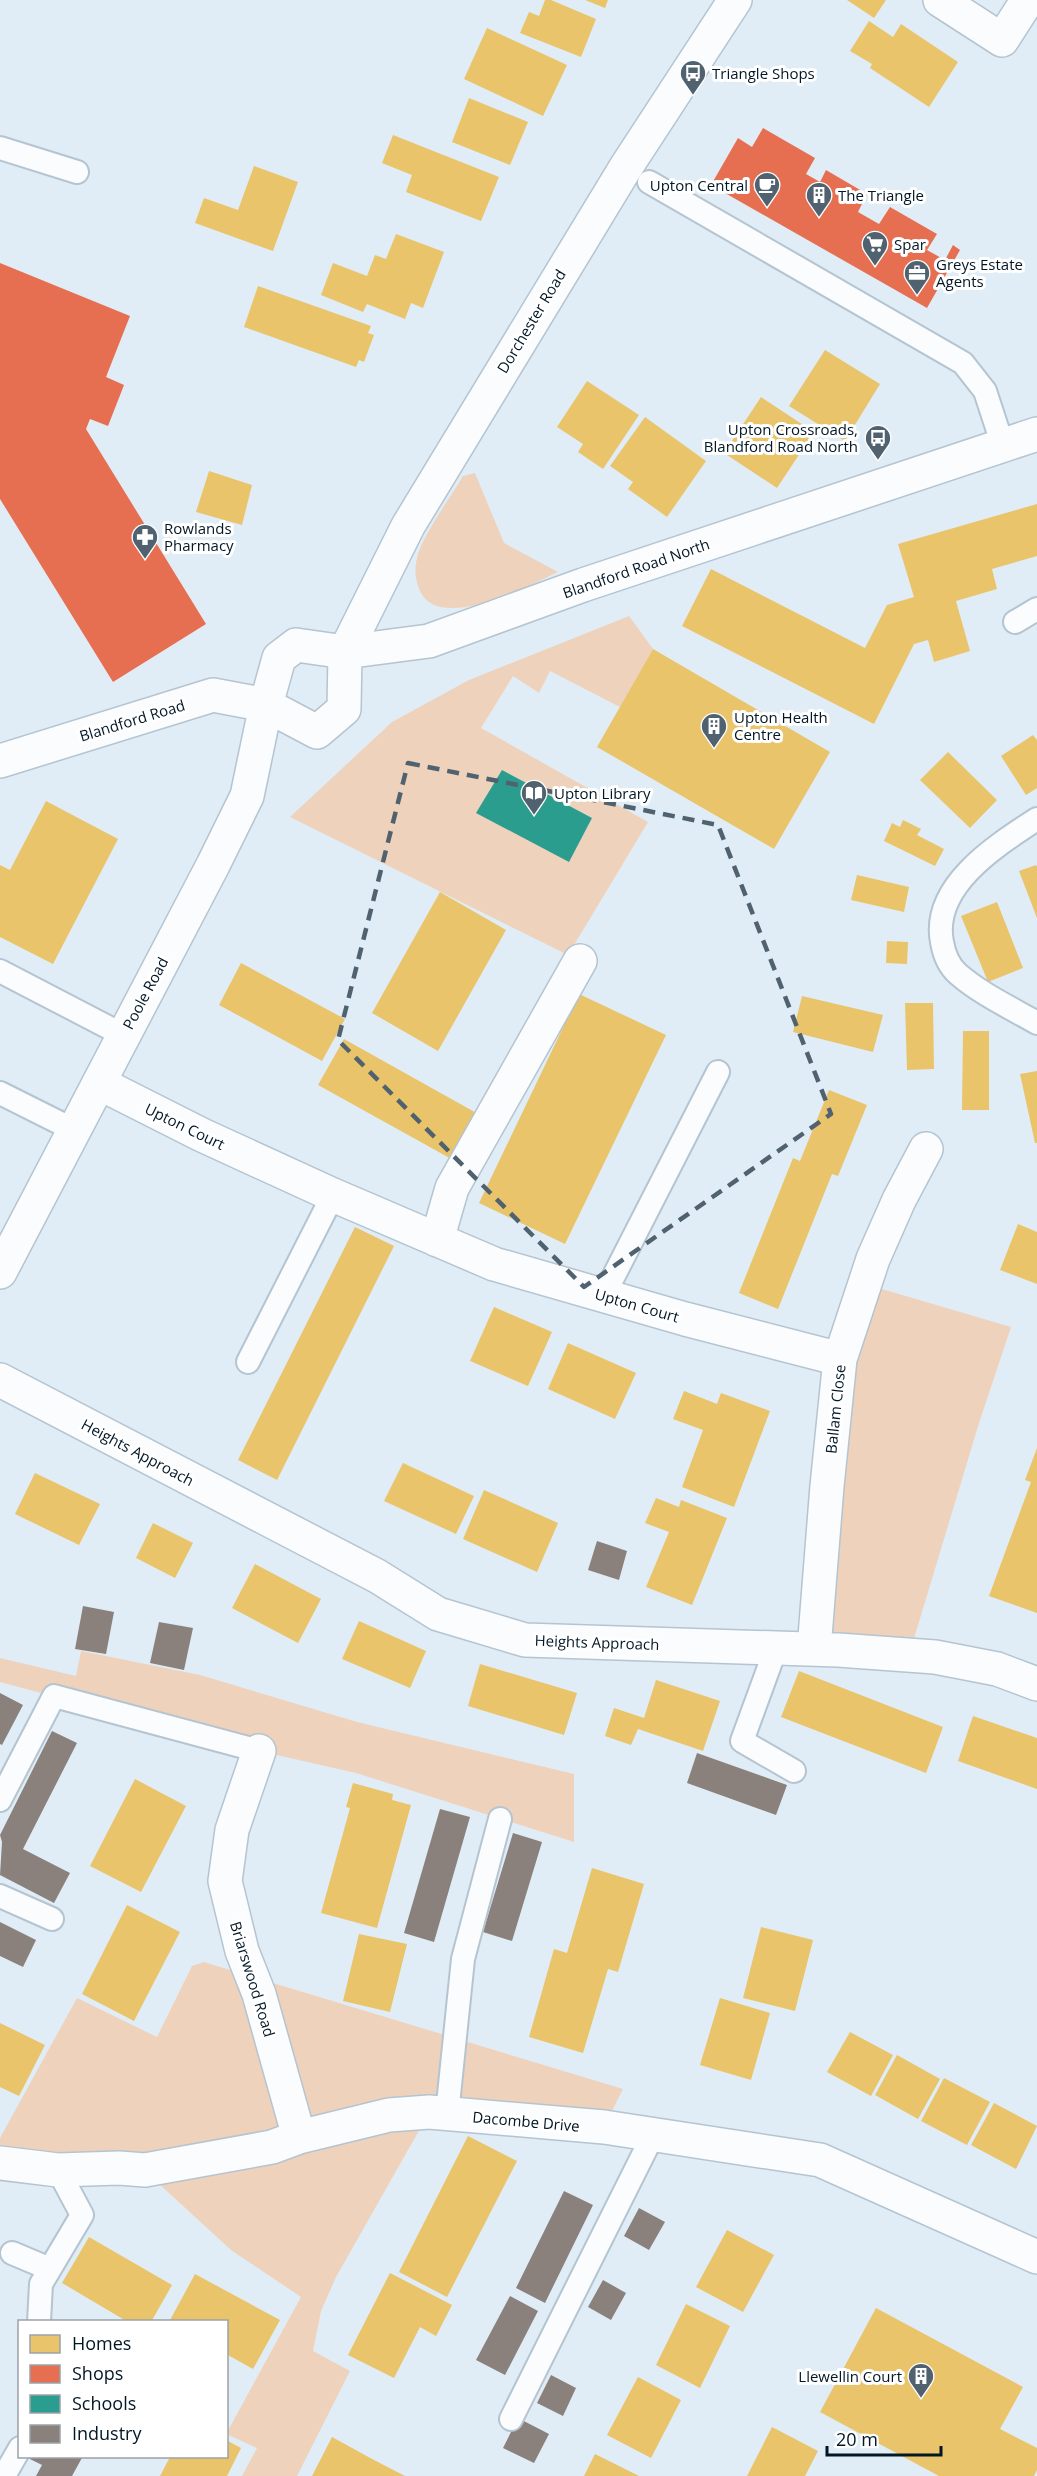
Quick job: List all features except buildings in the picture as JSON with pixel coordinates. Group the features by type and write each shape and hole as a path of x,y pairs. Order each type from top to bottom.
{"street":[{"name":"Dorchester Road","path":"345,652 408,526 452,451 626,166 735,0"},
{"path":"940,0 1002,40 1027,1"},
{"name":"Blandford Road North","path":"266,705 279,658 296,645 345,652 429,642 583,585 1037,434"},
{"path":"266,705 317,732 344,710 345,652"},
{"name":"Blandford Road","path":"0,761 213,695 266,705"},
{"name":"Poole Road","path":"0,1272 247,796 266,705"},
{"path":"437,1240 452,1188 580,961"},
{"name":"Upton Court","path":"99,1083 202,1135 333,1195 494,1264 840,1359"},
{"name":"Ballam Close","path":"813,1649 840,1359 873,1259 899,1200 926,1149"},
{"name":"Heights Approach","path":"0,1380 377,1576 438,1614 525,1640 813,1649 935,1657 997,1669 1037,1684"},
{"name":"Briarswood Road","path":"259,1751 232,1830 225,1881 242,1951 260,1994 299,2137"},
{"name":"Dacombe Drive","path":"0,2163 58,2170 119,2168 145,2170 272,2147 299,2137 389,2115 429,2112 604,2127 820,2160 1037,2257"}],"lane":[{"path":"0,148 77,171"},
{"path":"649,182 963,363 985,392 1003,446"},
{"path":"1015,622 1037,609"},
{"path":"1037,819 990,849 963,878 944,906 939,929 944,955 957,974 1037,1023"},
{"path":"0,971 123,1035"},
{"path":"604,1295 718,1072"},
{"path":"0,1093 74,1130"},
{"path":"248,1362 333,1195"},
{"path":"776,1648 742,1740 794,1772"},
{"path":"0,1800 54,1696 259,1751"},
{"path":"447,2114 463,1959 500,1819"},
{"path":"0,1896 52,1919"},
{"path":"510,2419 653,2135"},
{"path":"39,2320 41,2284 82,2216 58,2170"},
{"path":"12,2253 50,2269"},
{"path":"4,2476 18,2452"}],"highlighted area":[{"path":"408,763 718,825 831,1114 584,1287 338,1040"}],"shaded area":[{"path":"475,473 504,543 558,572 507,595 464,607 446,608 430,603 420,591 415,571 416,562 428,533 463,476"},
{"path":"629,616 653,649 620,707 550,671 539,693 513,676 481,728 648,822 568,955 290,817 392,722 469,680","holes":["502,770 592,818 569,861"]},
{"path":"865,1284 1011,1327 979,1423 909,1655 814,1649"},
{"path":"81,1651 200,1675 357,1722 574,1774 574,1842 356,1773 259,1751 0,1682 0,1658 76,1676"},
{"path":"204,1962 623,2089 604,2127 429,2113 336,2277 321,2311 313,2351 350,2371 297,2476 242,2476 257,2448 228,2435 228,2430 301,2297 231,2250 145,2171 0,2163 0,2138 77,1998 157,2037 192,1966"}],"place":[{"name":"Triangle Shops","path":"693,96"},
{"name":"Upton Central","path":"767,208"},
{"name":"The Triangle","path":"819,218"},
{"name":"Spar","path":"875,267"},
{"name":"Greys Estate Agents","path":"917,296"},
{"name":"Upton Crossroads, Blandford Road North","path":"878,461"},
{"name":"Rowlands Pharmacy","path":"145,560"},
{"name":"Upton Health Centre","path":"714,749"},
{"name":"Upton Library","path":"534,816"},
{"name":"Llewellin Court","path":"921,2399"}]}
